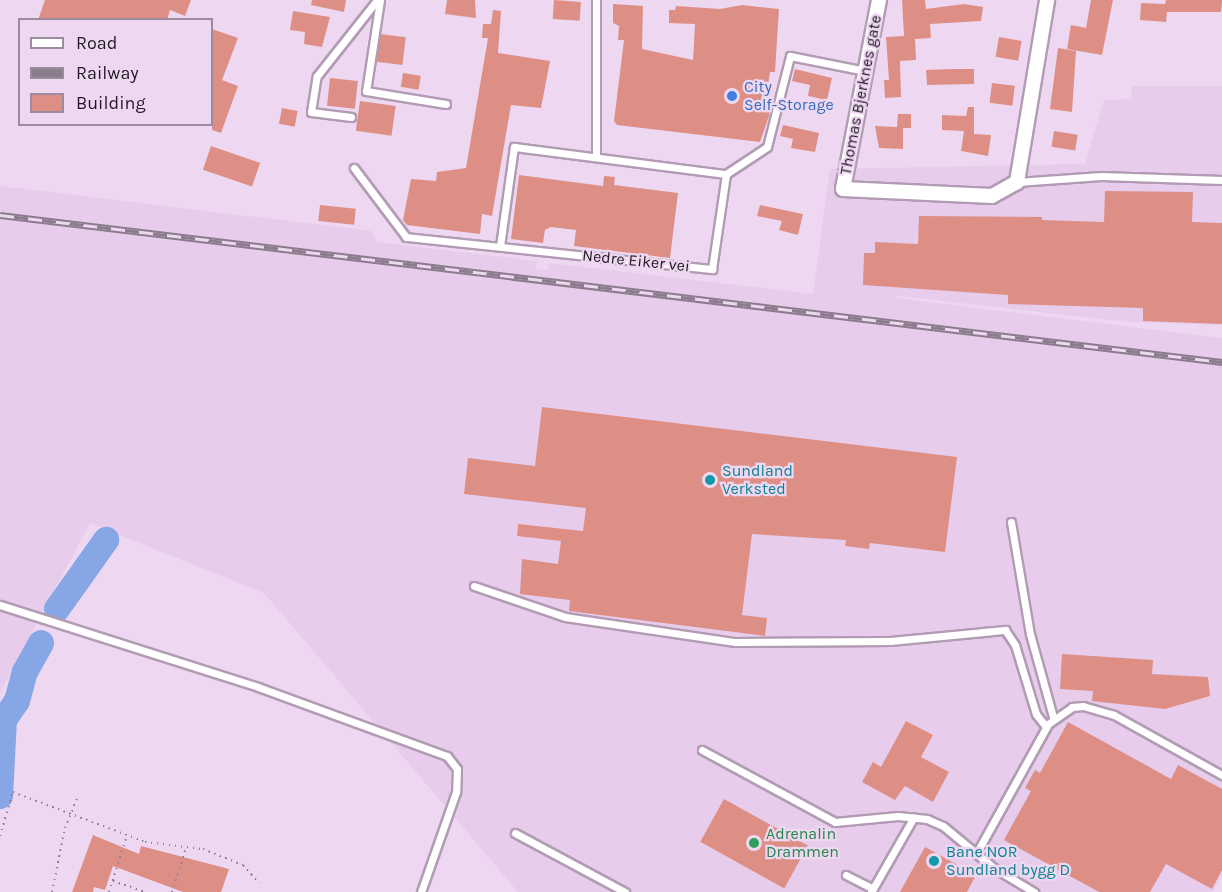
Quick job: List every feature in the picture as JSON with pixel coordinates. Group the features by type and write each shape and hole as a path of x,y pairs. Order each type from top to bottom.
{"street":[{"name":"Thomas Bjerknes gate","path":"879,0 843,189 992,196 1017,182"},
{"path":"1017,182 1047,0"}],"lane":[{"path":"379,0 366,92 446,104"},
{"path":"351,117 311,112 317,76 379,0"},
{"path":"596,0 596,157"},
{"path":"500,246 514,147 726,174 767,147 790,56 866,71"},
{"name":"Nedre Eiker vei","path":"354,168 406,237 712,269 726,174"},
{"path":"1017,182 1101,176 1222,180"},
{"path":"1011,522 1030,634 1053,717"},
{"path":"474,586 535,608 600,624 735,642 880,642 1005,630 1016,645 1036,714 1046,727"},
{"path":"0,604 258,687 447,756 457,769 456,792 421,892"},
{"path":"976,854 1046,727 1053,717 1072,707 1098,709 1222,775"},
{"path":"702,750 835,822 914,817 943,826 976,854 1034,892"},
{"path":"846,875 872,890 914,817"},
{"path":"515,833 625,892"}],"path":[{"path":"0,836 13,792 68,816 128,834 145,842 203,849 243,865 259,883"},
{"path":"51,892 68,816 78,796"},
{"path":"109,892 128,834"},
{"path":"172,892 186,848"},
{"path":"113,882 146,892"}],"shaded area":[{"path":"1132,86 1222,86 1222,325 1130,322 899,296 895,298 1222,338 1222,875 1213,892 518,892 264,593 90,523 0,692 0,186 372,231 376,242 537,261 536,269 548,270 549,263 813,294 830,169 1085,164 1104,100 1131,99"}],"building":[{"path":"45,0 191,0 185,16 170,10 168,18 39,18"},
{"path":"312,0 346,0 344,12 311,5"},
{"path":"447,0 475,0 476,18 445,14"},
{"path":"554,0 581,2 580,21 553,19"},
{"path":"902,0 925,0 926,9 964,4 983,7 981,21 930,24 931,38 915,39 916,60 900,61 901,97 885,98 884,80 889,80 886,37 904,36"},
{"path":"1091,0 1113,0 1102,55 1067,49 1071,25 1086,28"},
{"path":"1166,0 1222,0 1221,12 1167,12 1166,22 1140,20 1141,3 1165,4"},
{"path":"613,4 643,6 642,49 693,60 695,24 669,23 669,10 675,10 676,6 720,9 742,5 779,9 775,72 770,72 766,98 771,99 769,116 760,142 617,125 614,121 624,40 618,40 619,26 613,23"},
{"path":"493,10 501,11 498,53 550,61 541,108 511,105 492,216 482,214 480,234 407,225 403,220 411,179 436,181 437,172 466,168 488,38 482,38 483,24 491,24"},
{"path":"293,11 330,17 322,47 304,44 305,32 290,30"},
{"path":"213,29 238,38 222,80 238,86 221,133 212,130"},
{"path":"380,34 406,37 402,65 377,62"},
{"path":"999,37 1022,41 1018,61 996,57"},
{"path":"1058,48 1076,51 1072,112 1050,109"},
{"path":"795,69 832,78 827,100 808,96 810,85 792,81"},
{"path":"974,69 974,84 927,85 926,70"},
{"path":"403,73 421,76 419,90 401,87"},
{"path":"330,78 358,81 355,109 327,106"},
{"path":"992,83 1015,86 1012,106 990,103"},
{"path":"360,101 396,106 391,136 356,131"},
{"path":"968,107 974,107 974,134 991,135 988,156 961,151 964,131 942,130 942,115 966,116"},
{"path":"282,108 298,111 295,127 279,124"},
{"path":"898,114 911,114 911,128 903,128 903,149 879,148 875,126 897,127"},
{"path":"783,125 819,133 815,152 791,148 793,139 780,136"},
{"path":"1054,131 1078,135 1075,151 1051,147"},
{"path":"211,146 260,163 252,187 203,170"},
{"path":"519,175 603,186 604,176 615,177 614,185 678,193 670,258 574,246 576,230 551,227 545,230 543,243 511,239"},
{"path":"1105,191 1193,192 1192,222 1222,223 1222,324 1143,321 1143,308 1008,304 1008,295 863,285 864,253 875,253 875,242 918,244 919,216 1042,217 1042,220 1104,222"},
{"path":"320,205 356,209 354,225 318,221"},
{"path":"760,205 803,214 798,235 779,230 782,221 757,216"},
{"name":"Sundland Verksted","path":"542,407 957,457 945,552 870,543 869,549 845,546 846,540 752,534 742,615 767,618 765,636 569,611 570,600 520,594 522,559 558,564 561,541 517,536 518,524 583,531 586,508 464,494 468,458 535,466"},
{"path":"1062,654 1153,660 1152,674 1208,677 1210,696 1165,709 1092,701 1093,691 1060,689"},
{"path":"906,721 933,735 921,757 949,772 933,802 905,786 895,800 862,782 873,762 881,767"},
{"path":"1068,722 1171,779 1178,765 1222,789 1222,870 1212,889 1166,864 1150,892 1099,892 1004,840 1031,791 1025,788 1035,770 1040,773"},
{"name":"Adrenalin Drammen","path":"724,799 808,846 784,888 700,842"},
{"path":"93,835 139,854 141,846 229,869 221,892 183,892 113,866 105,890 94,887 93,892 72,892"},
{"name":"Bane NOR Sundland bygg D","path":"925,847 976,875 967,892 900,892"}],"waterway":[{"path":"57,609 106,540"},
{"path":"0,796 4,720 17,701 25,672 41,643"}],"railway":[{"path":"0,215 1222,362"}],"place":[{"name":"City Self-Storage","path":"732,96"},
{"name":"Sundland Verksted","path":"710,480"},
{"name":"Adrenalin Drammen","path":"754,843"},
{"name":"Bane NOR Sundland bygg D","path":"934,861"}]}
